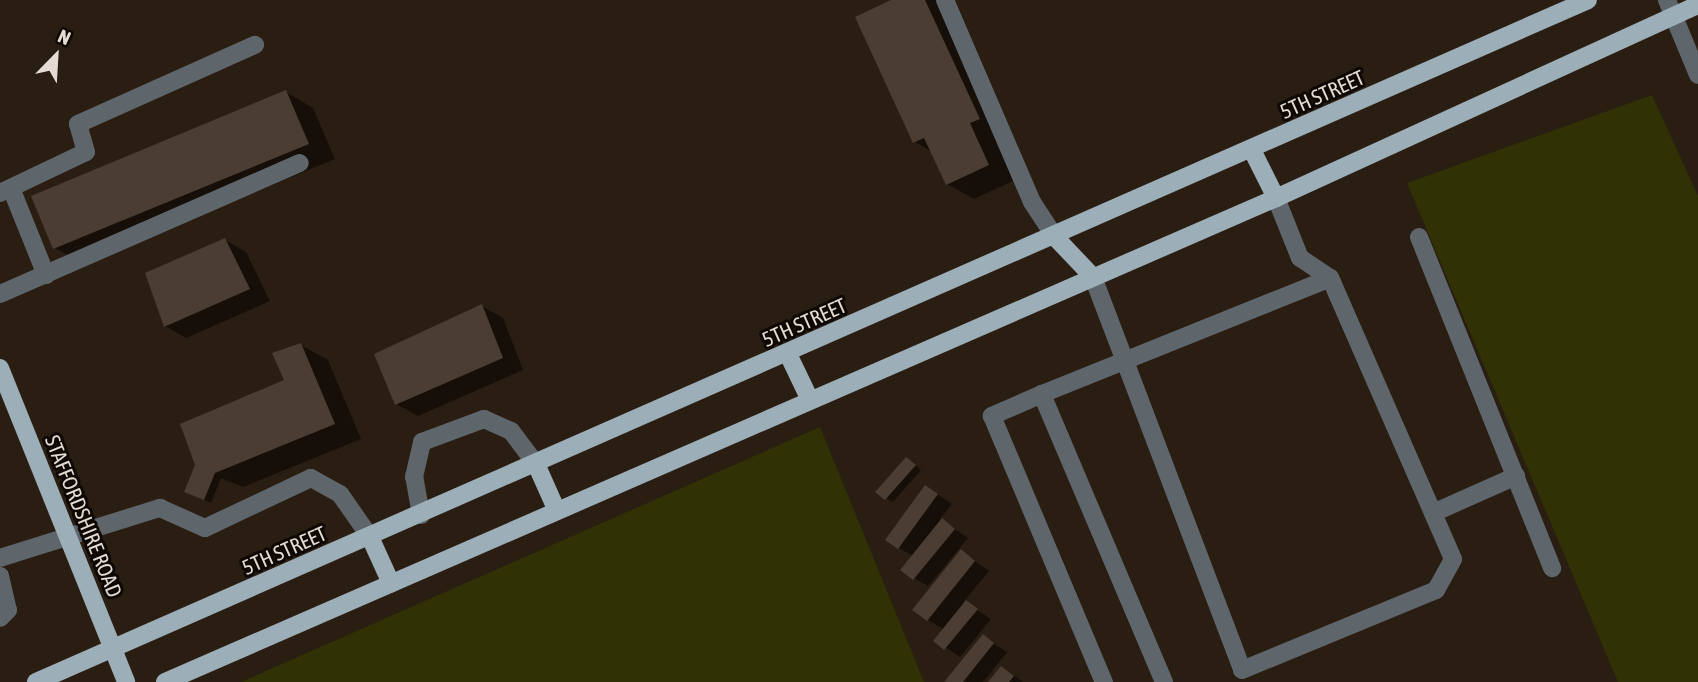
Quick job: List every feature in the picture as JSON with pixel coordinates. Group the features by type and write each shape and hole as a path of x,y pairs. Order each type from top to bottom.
{"main road":[{"name":"5TH STREET","path":"36,682 1055,237 1588,0"},
{"path":"165,682 1276,198 1675,18 1698,5"},
{"path":"1252,150 1276,198"},
{"path":"1055,237 1093,277"},
{"path":"788,354 810,400"},
{"name":"STAFFORDSHIRE ROAD","path":"0,368 126,682"},
{"path":"536,464 557,511"},
{"path":"370,537 391,583"}],"street":[{"path":"945,0 1032,202 1055,237"},
{"path":"1667,0 1698,75"},
{"path":"46,275 6,190 86,152 78,124 255,45"},
{"path":"0,294 300,163"},
{"path":"1093,277 1240,676 1436,590 1453,559 1330,278 1300,258 1276,198"},
{"path":"1419,237 1552,568"},
{"path":"1104,682 992,416 1330,278"},
{"path":"1042,394 1164,682"},
{"path":"421,515 414,477 422,442 484,419 511,431 536,464"},
{"path":"1433,513 1516,476"},
{"path":"0,558 160,508 205,528 311,478 340,494 370,537"},
{"path":"0,576 8,610 0,618"}],"shaded area":[{"path":"1652,95 1698,196 1698,682 1618,682 1407,183"},
{"path":"820,427 924,682 241,682"}],"building":[{"path":"891,0 925,0 980,119 970,123 989,165 946,185 924,138 913,143 855,17"},
{"path":"286,90 309,144 53,249 31,196"},
{"path":"225,238 250,289 164,327 145,273"},
{"path":"482,304 503,358 395,405 374,354"},
{"path":"301,343 335,424 215,473 204,500 184,492 195,465 180,424 284,380 272,353"},
{"path":"906,457 916,465 885,500 875,492"},
{"path":"925,485 938,494 898,549 885,540"},
{"path":"942,518 955,529 913,580 900,570"},
{"path":"961,549 975,561 927,621 912,610"},
{"path":"966,600 978,609 944,650 933,641"},
{"path":"983,634 994,643 963,682 944,682"},
{"path":"1001,666 1014,676 1009,682 988,682"}]}
